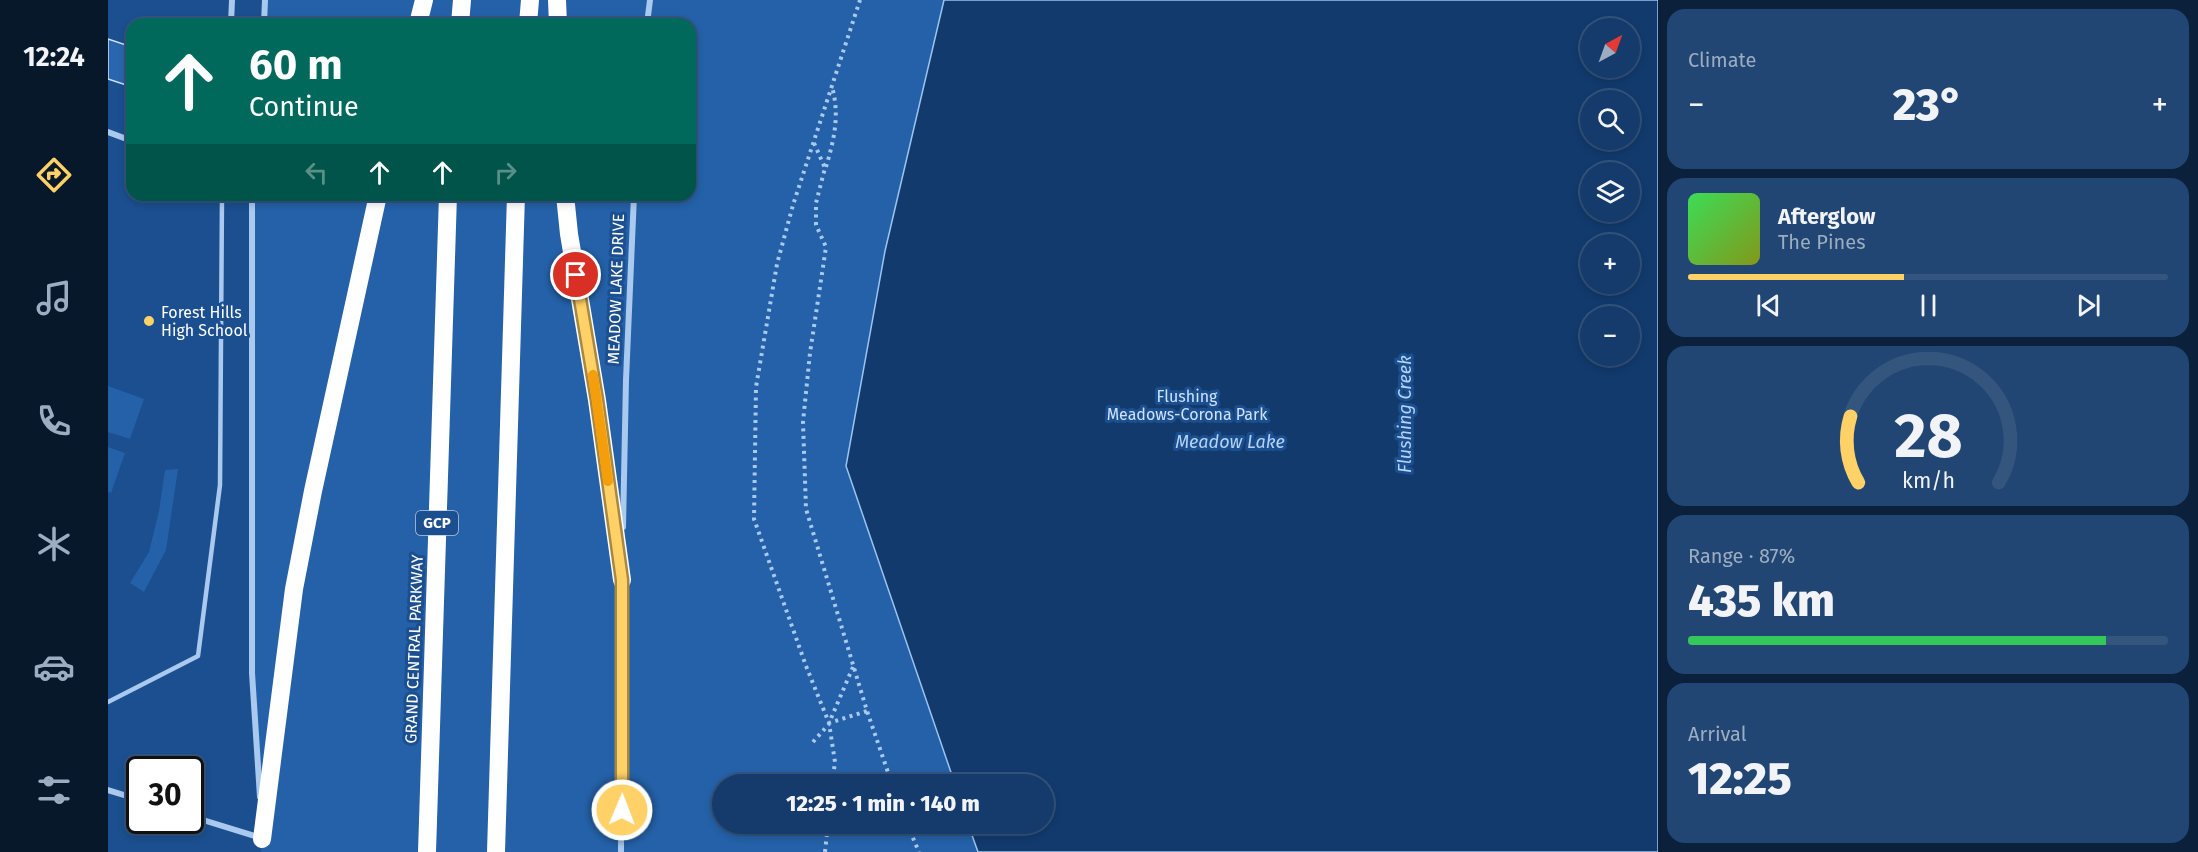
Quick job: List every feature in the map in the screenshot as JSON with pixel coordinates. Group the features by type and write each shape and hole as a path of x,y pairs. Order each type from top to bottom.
{"highway":[{"path":"420,18 424,0"},
{"path":"460,18 462,0"},
{"path":"528,18 530,0"},
{"path":"557,0 558,18"},
{"path":"262,839 294,589 313,491 377,201"},
{"name":"GRAND CENTRAL PARKWAY","path":"427,852 448,201"},
{"path":"496,852 516,201"},
{"path":"566,201 569,234 597,400 622,580"}],"street":[{"path":"231,18 232,0"},
{"path":"264,18 265,0"},
{"path":"648,18 650,0"},
{"path":"108,132 126,139"},
{"path":"204,820 262,839 252,673 250,201"},
{"name":"MEADOW LAKE DRIVE","path":"621,852 622,580 626,380 634,201"},
{"path":"108,790 126,796"}],"lane":[{"path":"108,702 198,656 220,485 222,201"}],"path":[{"path":"833,774 834,762 829,723 806,666 754,519 756,387 777,264 793,205 860,0"},
{"path":"832,85 837,122 835,138 816,203 816,225 826,247 810,353 803,422 806,508 853,666 889,774"},
{"path":"814,142 825,168"},
{"path":"813,742 829,723 853,666"},
{"path":"829,723 867,711"},
{"path":"825,852 827,834"},
{"path":"912,834 920,852"}],"green space":[{"name":"Flushing Meadows-Corona Park","path":"265,0 1658,0 1658,852 261,852 252,673 252,201 696,201 696,18 264,18"},
{"path":"108,386 144,399 130,439 108,432"},
{"path":"108,447 125,453 111,493 108,492"},
{"path":"178,469 166,550 144,592 130,583 149,552 159,511 165,470"}],"water":[{"name":"Meadow Lake","path":"944,0 1658,0 1658,852 978,852 972,834 1054,834 1054,774 952,774 846,466 885,251"}],"building":[{"path":"108,39 126,45 126,85 108,79"}],"slow traffic":[{"path":"593,375 608,481"}],"place":[{"name":"Forest Hills High School","path":"149,321"}],"route":[{"path":"576,275 597,400 622,580 622,810"}],"water label":[{"name":"Flushing Creek","path":"1405,414"}]}
